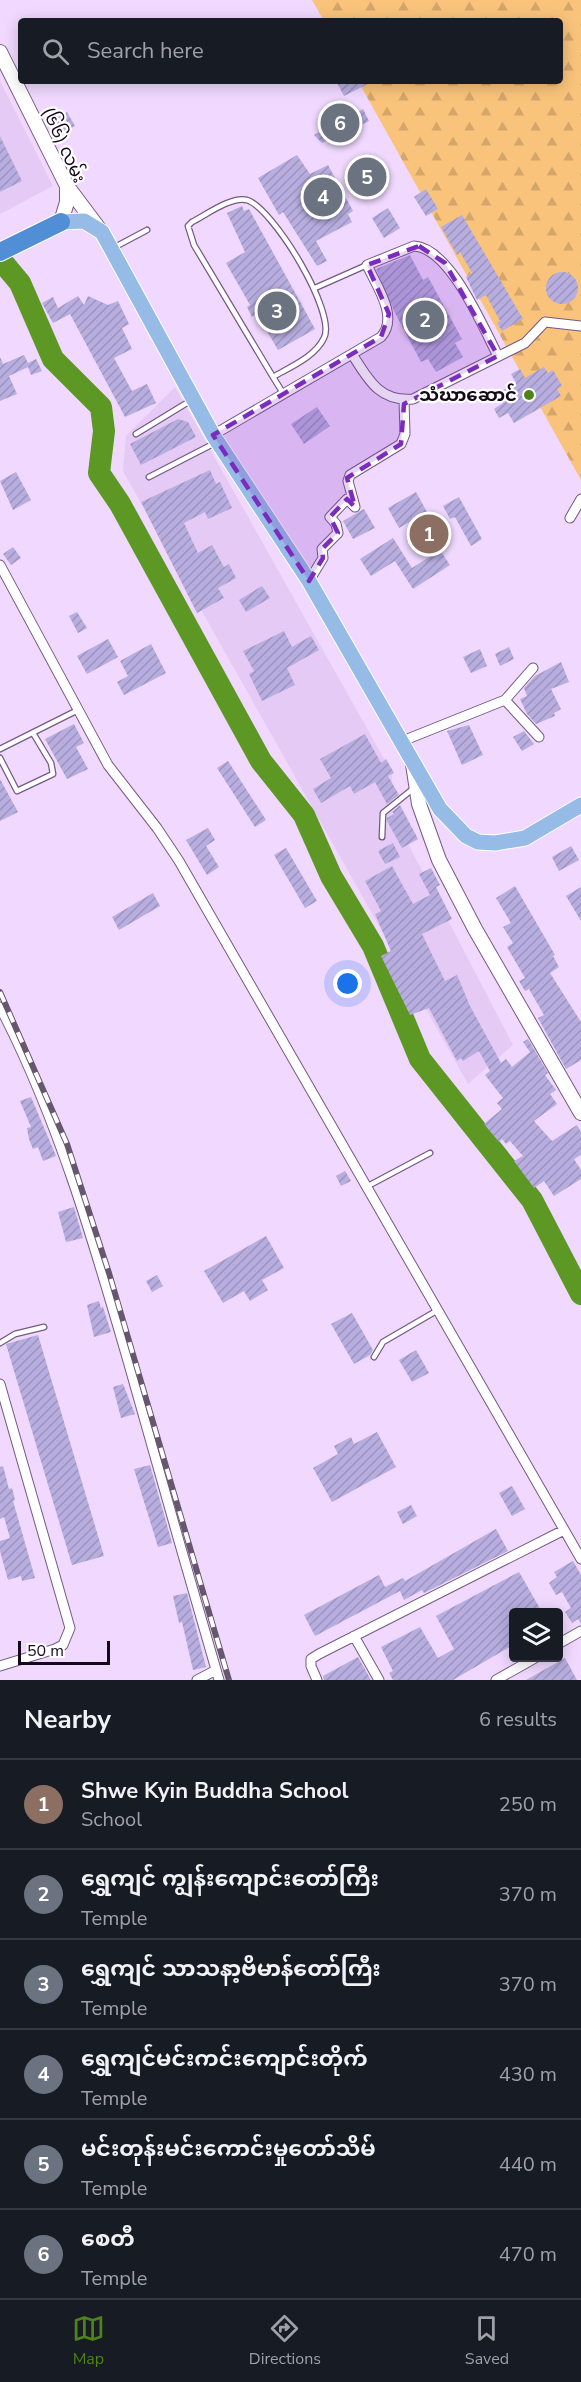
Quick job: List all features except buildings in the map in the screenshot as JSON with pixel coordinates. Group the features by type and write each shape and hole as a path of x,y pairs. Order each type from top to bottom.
{"highway":[{"path":"4,250 61,222"}],"main road":[{"path":"61,222 84,221 102,232 215,439 309,581 440,809 466,836 478,842 495,843 525,837 581,805"}],"street":[{"name":"(၆၆) လမ်း","path":"0,52 67,186 67,202 61,222"},
{"path":"67,186 102,232"},
{"path":"215,439 283,393 381,337 386,331 389,314 367,265 414,246 435,254 445,263 468,299 498,356"},
{"path":"352,354 372,385 387,396 404,400 413,399 525,343 545,322 581,326"},
{"path":"309,581 323,558 322,549 338,533 330,517 347,499 355,507 348,481 350,475 401,444 405,434 404,400"},
{"path":"570,518 581,500"},
{"path":"0,565 108,765 157,828 178,861 368,1186 581,1559"},
{"path":"400,742 505,700 532,668"},
{"path":"505,700 539,737"},
{"path":"413,764 428,833 439,860 475,929 581,1113"},
{"path":"0,1007 43,1101 100,1261 218,1675 197,1680"},
{"path":"0,1384 70,1628 63,1645 0,1666"},
{"path":"317,1680 311,1666 311,1659 564,1530"},
{"path":"563,1641 581,1631"},
{"path":"354,1636 379,1680"},
{"path":"496,1680 528,1662"}],"lane":[{"path":"273,377 315,351 325,338 327,322 315,288 273,220 254,204 245,200 236,200 188,226 194,245 273,377 283,393"},
{"path":"111,249 147,230"},
{"path":"315,288 367,265"},
{"path":"136,434 193,399"},
{"path":"149,477 215,439"},
{"path":"0,749 78,710"},
{"path":"0,758 17,791 49,778 53,774 51,764 33,733"},
{"path":"382,837 383,813 416,786"},
{"path":"368,1186 430,1153"},
{"path":"374,1357 383,1341 438,1310"},
{"path":"0,1343 15,1334 44,1327"}],"highlighted area":[{"path":"419,246 445,263 498,356 404,404 401,444 347,478 355,507 347,499 330,517 338,533 322,549 323,558 309,581 213,435 381,337 389,314 367,265"}],"shaded area":[{"path":"0,81 53,186 0,214"},
{"path":"175,387 392,773 392,813 513,1045 468,1084 123,471 126,436"}],"green space":[{"path":"312,0 581,0 581,480 360,84 563,84 563,18 322,18"}],"waterway":[{"path":"0,259 20,283 53,359 101,407 104,431 99,473 120,504 261,761 304,815 331,876 373,946 420,1059 532,1200 581,1294"}],"railway":[{"path":"0,992 67,1144 109,1273 229,1680"}],"place":[{"name":"စေတီ","path":"340,123"},
{"name":"မင်းတုန်းမင်းကောင်းမှုတော်သိမ်","path":"367,177"},
{"name":"ရွှေကျင်မင်းကင်းကျောင်းတိုက်","path":"323,197"},
{"name":"ရွှေကျင် သာသနာ့ဗိမာန်တော်ကြီး","path":"277,311"},
{"name":"ရွှေကျင် ကျွန်းကျောင်းတော်ကြီး","path":"425,320"},
{"name":"သံဃာဆောင်","path":"529,395"},
{"name":"Shwe Kyin Buddha School","path":"429,534"}]}
